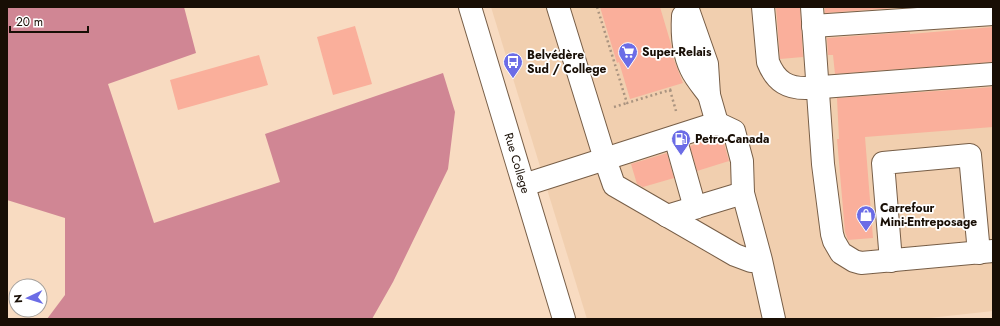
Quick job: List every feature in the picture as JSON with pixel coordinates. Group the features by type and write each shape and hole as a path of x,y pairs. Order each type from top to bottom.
{"street":[{"name":"Rue College","path":"470,7 564,319"},
{"path":"558,7 614,186 735,255 751,261 760,260"},
{"path":"683,7 682,28 685,50 691,70 709,96"},
{"path":"687,7 707,64 709,96 717,122 734,131 742,161 743,193 774,319"},
{"path":"763,7 766,54 768,62 779,80 798,89 993,74"},
{"path":"891,261 883,163 970,155 986,252 891,261 868,263 854,261 841,253 834,241 822,164 813,17 993,14"},
{"path":"524,185 717,122"},
{"path":"674,136 695,208"},
{"path":"667,216 743,193"}],"path":[{"path":"598,8 627,103"},
{"path":"617,72 622,70"},
{"path":"609,109 675,89"},
{"path":"670,90 676,114"}],"shaded area":[{"path":"7,7 184,7 196,53 108,84 154,223 280,182 265,134 443,73 455,112 448,169 393,282 372,319 47,319 65,295 65,218 7,200"},
{"path":"491,7 993,7 993,311 920,319 587,319"}],"building":[{"path":"600,7 660,7 674,60 683,83 630,99"},
{"path":"776,7 800,7 803,57 780,59"},
{"path":"825,7 909,7 825,13"},
{"path":"355,26 372,84 333,95 317,37"},
{"path":"993,27 993,62 835,74 833,55 828,55 827,38 910,32 910,34"},
{"path":"259,55 268,85 178,110 170,80"},
{"path":"993,87 993,127 865,137 873,238 848,240 845,232 837,139 839,139 837,98"},
{"path":"718,137 723,140 729,161 697,171 690,146"},
{"path":"667,153 674,178 643,187 637,184 631,164"}],"place":[{"name":"Super-Relais","path":"628,69"},
{"name":"Belvédère Sud / College","path":"513,79"},
{"name":"Petro-Canada","path":"681,156"},
{"name":"Carrefour Mini-Entreposage","path":"866,232"}]}
